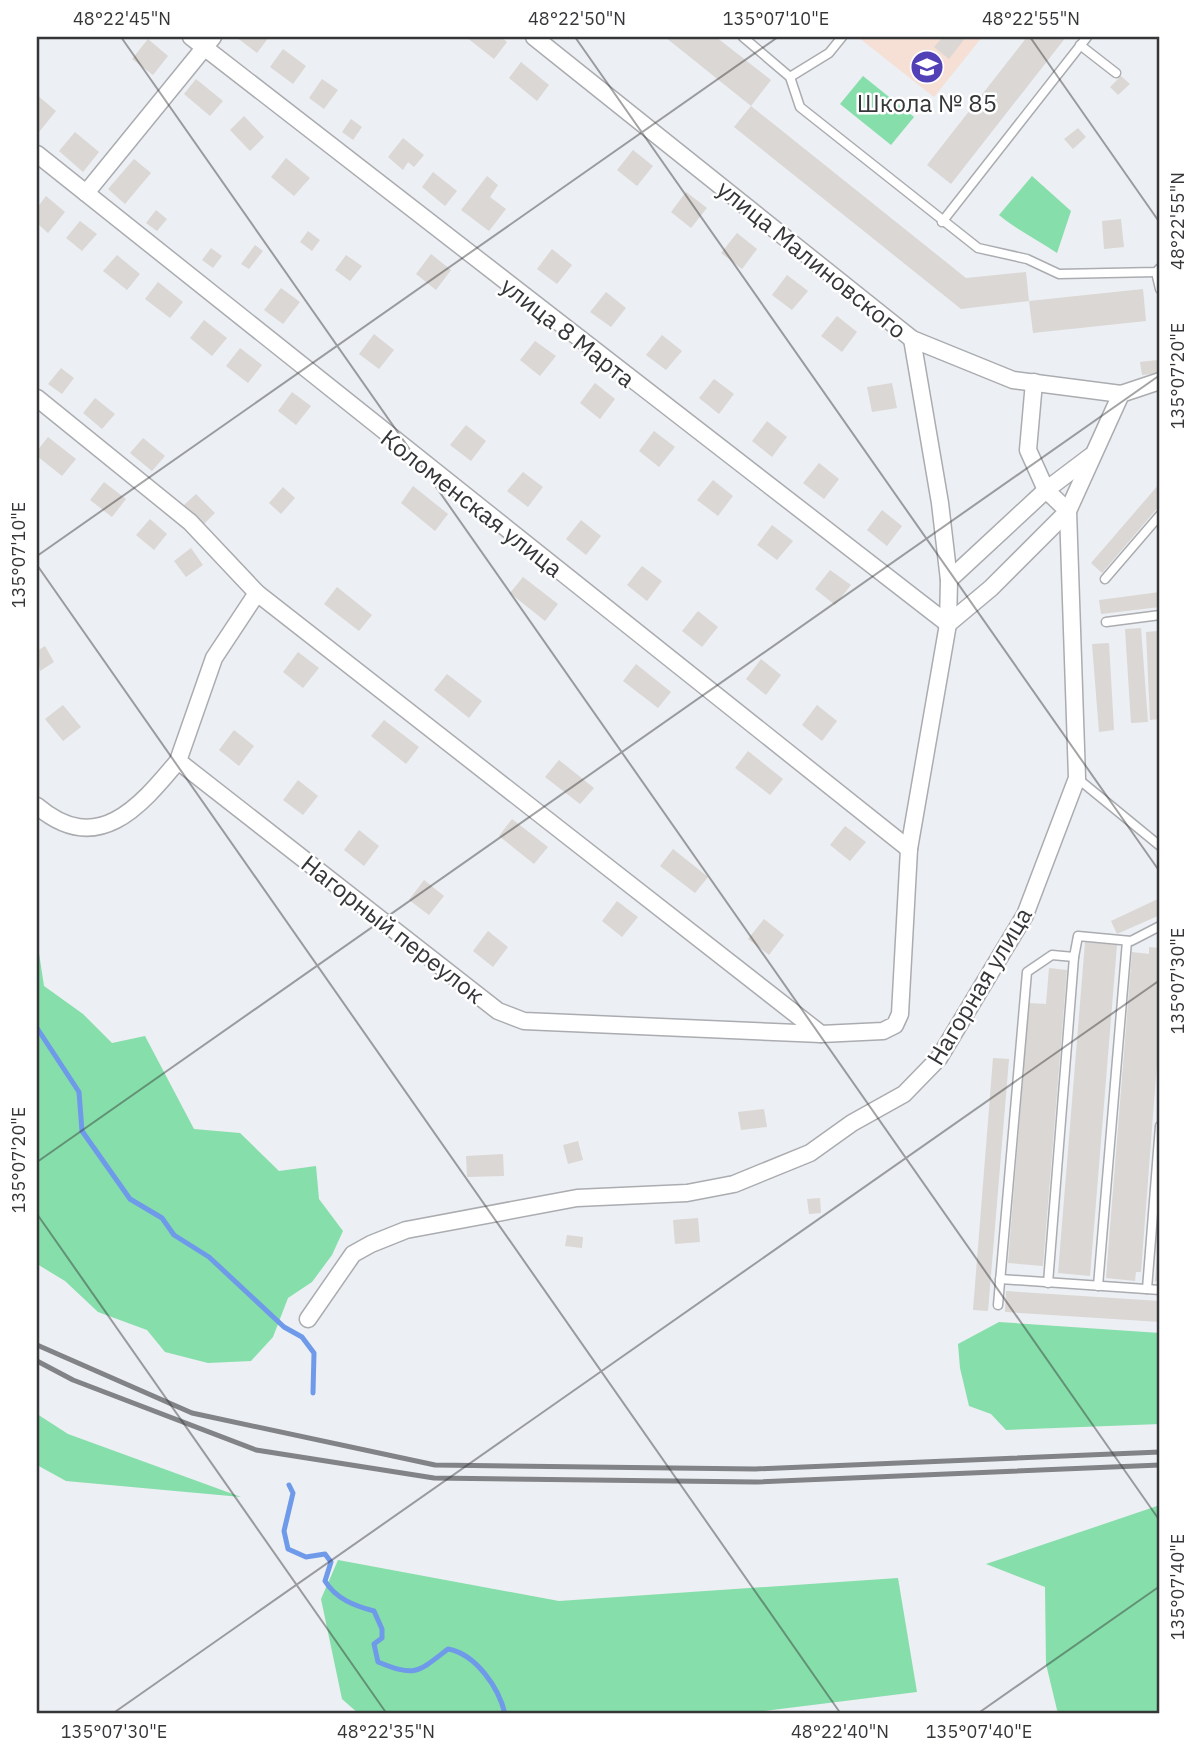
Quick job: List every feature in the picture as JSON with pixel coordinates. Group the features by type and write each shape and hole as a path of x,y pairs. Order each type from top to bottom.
{"street":[{"name":"улица 8 Марта","path":"191,37 209,42 948,624"},
{"name":"улица Малиновского","path":"534,37 912,339 1013,380 1121,394 1160,382"},
{"path":"86,193 209,42"},
{"name":"Коломенская улица","path":"37,154 909,849"},
{"path":"909,849 948,624 950,580 940,503 912,339"},
{"path":"948,624 991,587 1068,510 1046,490 1028,450 1034,382"},
{"name":"Нагорная улица","path":"308,1319 353,1254 406,1230 577,1198 687,1193 734,1184 810,1153 852,1123 904,1094 939,1058 1025,915 1077,778 1068,510 1121,394"},
{"path":"37,398 190,522 257,593 821,1034"},
{"path":"950,580 1046,490 1093,455"},
{"path":"37,806 49,817 88,831 118,820 155,789 178,761 214,658 257,593"},
{"name":"Нагорный переулок","path":"178,761 510,1017 524,1021 821,1034 883,1031 895,1025 900,1014 909,849"}],"lane":[{"path":"743,37 790,78 800,107 978,248 1027,259 1054,273 1158,270 1160,289"},
{"path":"790,78 829,53 842,37"},
{"path":"942,222 1087,37"},
{"path":"1080,46 1116,73"},
{"path":"1105,579 1160,515"},
{"path":"1107,622 1160,615"},
{"path":"1077,778 1160,846"},
{"path":"1048,1283 1077,936 1127,941 1160,926"},
{"path":"1098,1286 1127,941"},
{"path":"998,1306 1027,972 1052,954 1074,957"},
{"path":"1147,1289 1160,1126"},
{"path":"1000,1279 1160,1290"}],"shaded area":[{"name":"Школа № 85","path":"858,37 982,37 934,97"}],"green space":[{"path":"863,76 914,117 891,145 840,104"},
{"path":"1032,176 1071,211 1057,253 999,215"},
{"path":"37,940 44,986 83,1014 112,1043 145,1036 194,1129 240,1133 279,1171 316,1166 319,1199 343,1231 332,1255 312,1282 288,1298 273,1337 251,1361 208,1363 165,1352 147,1330 98,1312 65,1281 37,1264"},
{"path":"999,1322 1160,1333 1160,1424 1006,1430 991,1414 969,1406 960,1368 958,1344"},
{"path":"37,1414 68,1434 241,1497 66,1481 37,1465"},
{"path":"1160,1505 1160,1714 1058,1714 1046,1664 1045,1587 986,1564"},
{"path":"338,1560 559,1601 898,1578 917,1692 740,1714 359,1714 342,1699 321,1599"}],"building":[{"path":"236,37 269,37 257,53"},
{"path":"466,37 501,37 507,42 494,59"},
{"path":"665,37 716,37 771,80 751,106"},
{"path":"943,37 966,37 949,59 934,47"},
{"path":"1027,37 1066,37 951,184 927,165"},
{"path":"148,39 168,56 153,75 132,59"},
{"path":"283,49 306,66 293,84 270,67"},
{"path":"521,62 549,85 537,101 509,78"},
{"path":"1121,76 1130,84 1118,95 1110,87"},
{"path":"196,79 223,101 210,116 184,94"},
{"path":"322,79 338,90 324,109 309,98"},
{"path":"37,95 56,111 39,132 37,130"},
{"path":"751,106 966,278 1026,272 1029,301 961,309 734,127"},
{"path":"244,116 264,137 250,151 230,130"},
{"path":"351,119 362,127 353,140 342,132"},
{"path":"1078,128 1086,137 1073,149 1064,139"},
{"path":"75,132 99,152 83,172 59,151"},
{"path":"403,138 424,155 414,167 408,162 403,170 388,157"},
{"path":"633,150 653,166 637,186 617,170"},
{"path":"286,158 310,178 294,196 271,177"},
{"path":"134,159 151,173 125,204 108,189"},
{"path":"433,172 457,191 445,206 422,187"},
{"path":"487,176 498,185 490,197 506,209 489,231 461,210"},
{"path":"686,192 707,208 691,228 671,212"},
{"path":"46,196 65,212 48,233 37,223 37,208"},
{"path":"156,210 167,219 157,231 146,223"},
{"path":"1121,219 1124,247 1104,249 1102,221"},
{"path":"80,221 97,234 82,251 66,238"},
{"path":"308,231 320,240 312,251 300,242"},
{"path":"737,233 757,249 742,269 721,253"},
{"path":"255,245 263,251 249,269 241,264"},
{"path":"211,248 222,256 213,268 202,260"},
{"path":"552,249 572,265 557,284 537,269"},
{"path":"431,254 451,270 436,290 416,274"},
{"path":"117,255 140,274 127,290 103,271"},
{"path":"346,255 362,266 350,281 335,270"},
{"path":"787,275 808,291 792,310 772,295"},
{"path":"158,282 183,302 170,318 145,299"},
{"path":"281,288 300,302 283,324 264,310"},
{"path":"1143,289 1146,321 1033,333 1029,301"},
{"path":"606,292 626,308 611,327 590,312"},
{"path":"837,316 857,332 842,352 821,336"},
{"path":"204,320 227,338 212,356 190,338"},
{"path":"374,334 394,350 379,369 359,354"},
{"path":"662,335 682,351 666,370 646,355"},
{"path":"535,341 556,356 540,376 520,360"},
{"path":"240,348 262,365 248,383 226,366"},
{"path":"1158,360 1160,373 1142,375 1140,362"},
{"path":"61,368 74,378 62,394 48,384"},
{"path":"714,379 734,394 719,414 699,398"},
{"path":"595,383 615,399 600,419 580,403"},
{"path":"892,383 897,408 872,412 867,387"},
{"path":"292,392 311,406 296,425 278,411"},
{"path":"95,398 115,414 102,429 83,413"},
{"path":"767,421 787,437 772,457 752,441"},
{"path":"466,425 486,441 471,461 450,445"},
{"path":"654,431 675,447 659,467 639,451"},
{"path":"48,437 76,459 62,476 37,456 37,451"},
{"path":"143,438 165,456 152,471 130,453"},
{"path":"819,463 839,479 824,499 803,483"},
{"path":"523,472 543,487 528,507 507,491"},
{"path":"713,480 733,496 718,516 697,500"},
{"path":"104,482 126,499 112,517 90,500"},
{"path":"1160,483 1160,505 1102,573 1091,563"},
{"path":"413,486 448,514 435,531 401,503"},
{"path":"283,487 295,498 281,514 269,503"},
{"path":"196,494 215,513 204,524 184,505"},
{"path":"882,510 902,526 887,546 867,530"},
{"path":"150,519 167,534 154,550 136,535"},
{"path":"581,520 601,536 586,555 566,539"},
{"path":"772,525 793,541 777,560 757,545"},
{"path":"191,548 203,565 186,577 174,561"},
{"path":"642,566 662,581 647,601 627,585"},
{"path":"830,570 851,585 835,605 815,589"},
{"path":"523,577 558,604 545,621 510,593"},
{"path":"337,587 372,615 359,631 324,604"},
{"path":"1160,592 1160,607 1101,614 1099,600"},
{"path":"698,611 718,627 702,647 682,631"},
{"path":"1141,628 1148,722 1131,723 1125,629"},
{"path":"1158,631 1160,719 1150,720 1146,632"},
{"path":"1109,643 1114,730 1099,732 1092,644"},
{"path":"45,646 54,662 40,671 37,651"},
{"path":"298,652 319,668 303,688 283,672"},
{"path":"761,659 781,675 766,695 746,679"},
{"path":"636,664 671,692 658,708 623,681"},
{"path":"447,674 482,701 469,718 434,690"},
{"path":"63,705 81,727 63,741 45,719"},
{"path":"817,705 837,721 822,741 802,725"},
{"path":"384,720 419,747 406,764 371,736"},
{"path":"234,730 254,746 239,766 219,750"},
{"path":"748,751 783,779 770,795 735,768"},
{"path":"559,760 594,788 580,804 545,777"},
{"path":"298,780 318,796 303,815 283,800"},
{"path":"512,819 548,847 534,864 499,836"},
{"path":"845,826 866,842 850,861 830,845"},
{"path":"359,830 379,846 364,866 344,850"},
{"path":"673,849 708,877 695,893 660,866"},
{"path":"424,880 444,896 429,915 409,900"},
{"path":"1160,898 1160,915 1117,934 1111,921"},
{"path":"617,901 638,917 622,937 602,921"},
{"path":"764,919 784,935 769,955 748,939"},
{"path":"488,931 508,947 493,967 473,951"},
{"path":"1085,942 1117,945 1090,1276 1058,1273"},
{"path":"1149,947 1160,948 1160,1024 1141,1272 1136,1272 1135,1281 1106,1278 1132,952 1149,954"},
{"path":"1049,968 1067,970 1043,1266 1008,1263 1029,1003 1046,1004"},
{"path":"993,1058 1009,1059 988,1311 973,1310"},
{"path":"764,1109 767,1127 741,1130 738,1112"},
{"path":"578,1141 583,1160 568,1164 563,1145"},
{"path":"503,1154 504,1176 467,1177 466,1156"},
{"path":"820,1198 821,1213 809,1214 807,1199"},
{"path":"698,1218 700,1242 675,1244 673,1220"},
{"path":"567,1235 583,1237 582,1248 565,1246"},
{"path":"1160,1245 1160,1282 1155,1281"},
{"path":"1006,1291 1160,1301 1160,1322 1005,1312"}],"waterway":[{"path":"37,1028 79,1092 82,1131 130,1199 162,1218 174,1235 209,1257 284,1327 302,1337 314,1353 313,1393"},
{"path":"289,1485 293,1493 284,1531 288,1549 306,1557 325,1554 331,1562 325,1581 329,1587 346,1601 374,1611 382,1629 382,1638 374,1644 378,1662 408,1671 422,1668 448,1649 458,1652 477,1665 492,1683 505,1714"}],"railway":[{"path":"37,1345 192,1413 435,1465 755,1469 1160,1452"},
{"path":"37,1361 73,1380 256,1450 434,1478 756,1482 1160,1465"}],"place":[{"name":"Школа № 85","path":"927,67"}]}
